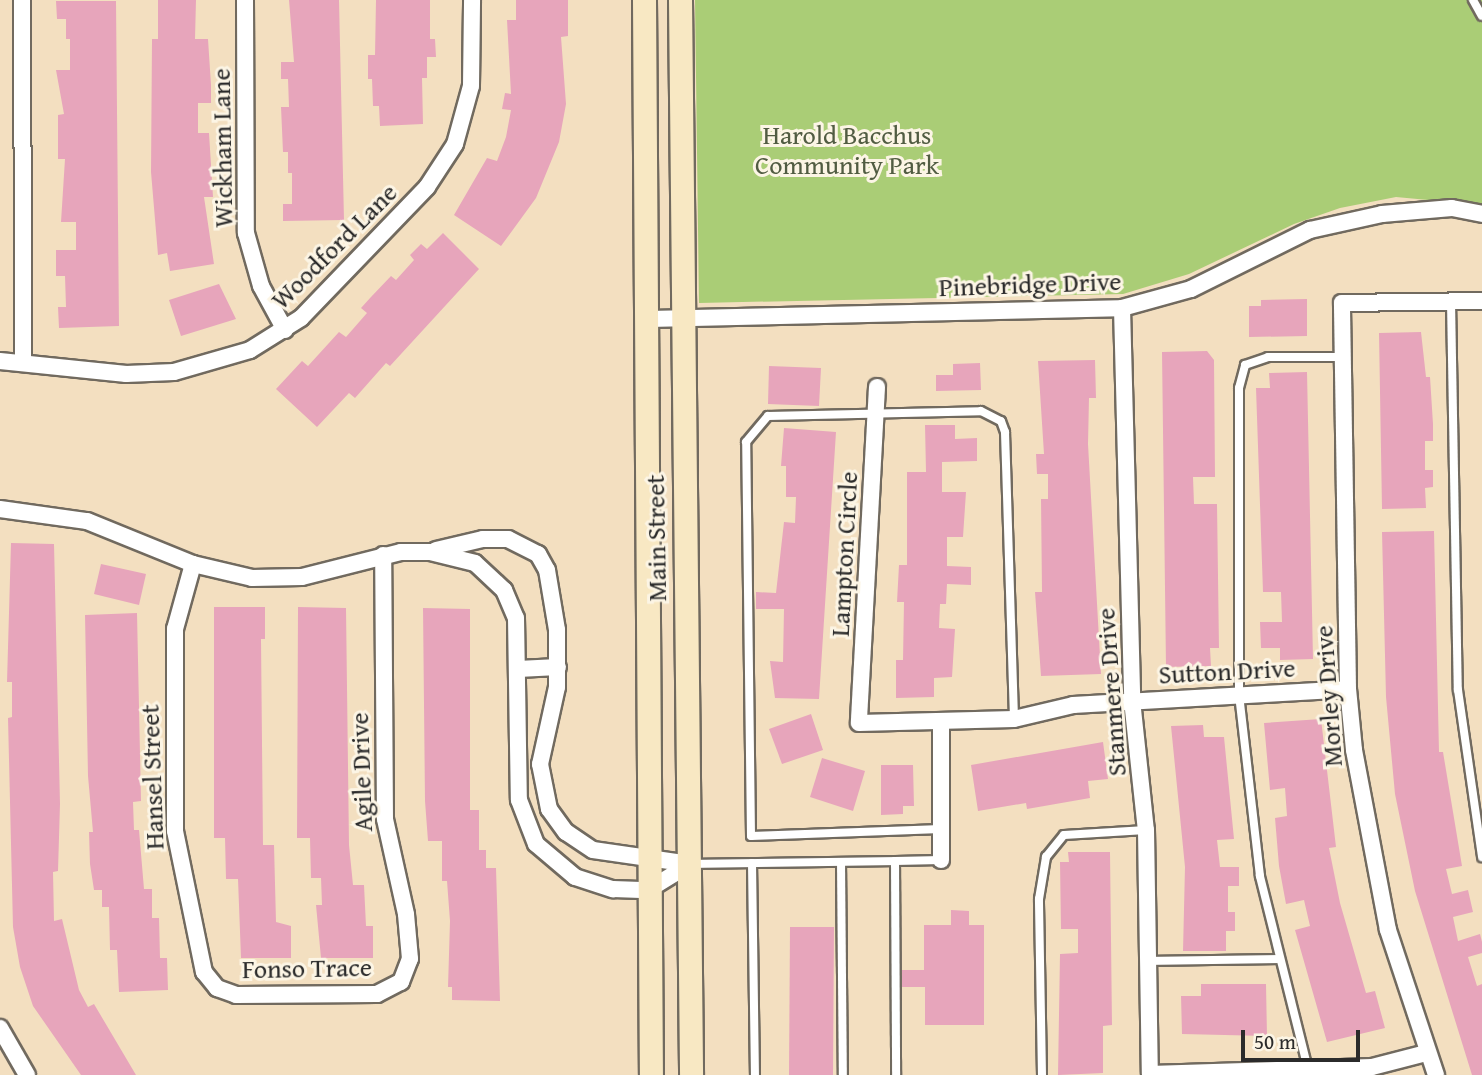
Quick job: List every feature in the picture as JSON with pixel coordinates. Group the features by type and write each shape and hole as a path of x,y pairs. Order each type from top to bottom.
{"main road":[{"name":"Main Street","path":"643,0 647,856 651,1075"},
{"name":"Main Street","path":"680,0 680,319 691,1075"}],"street":[{"path":"22,0 23,363"},
{"name":"Wickham Lane","path":"245,0 246,233 257,278 285,330"},
{"name":"Woodford Lane","path":"0,361 126,374 174,372 233,357 285,330 327,294 445,162 470,96 472,0"},
{"name":"Pinebridge Drive","path":"646,319 1122,308 1192,289 1310,230 1382,214 1452,208 1482,214"},
{"path":"1451,302 1482,301"},
{"name":"Morley Drive","path":"1436,1075 1426,1053 1388,930 1371,854 1348,690 1342,303 1451,302"},
{"name":"Stanmere Drive","path":"1122,308 1132,700 1146,830 1150,1074"},
{"name":"Lampton Circle","path":"859,723 877,387"},
{"path":"0,509 94,523 193,564 236,576 280,579 318,574 383,555 430,552 483,539 515,540 533,549 549,576 558,667 555,706 540,764 550,809 566,832 593,850 690,864"},
{"path":"430,552 465,559 498,582 516,618 519,800 531,838 555,864 582,881 612,889 648,890 690,864"},
{"name":"Agile Drive","path":"383,555 385,819 410,951 408,971 401,982"},
{"name":"Hansel Street","path":"193,564 175,629 175,831 203,968 213,985"},
{"path":"518,669 558,667"},
{"name":"Sutton Drive","path":"859,723 1014,719 1073,705 1348,690"},
{"path":"941,721 942,860"},
{"name":"Fonso Trace","path":"213,985 236,995 364,994 383,993 401,982"},
{"path":"0,1028 27,1075"},
{"path":"1150,1074 1372,1067 1426,1053"}],"lane":[{"path":"1473,0 1482,16"},
{"path":"1451,302 1458,690 1482,857"},
{"path":"1308,1069 1277,959 1260,876 1239,695 1239,388 1245,365 1268,357 1343,357"},
{"path":"942,829 751,836 746,442 768,416 876,411 981,411 1001,421 1005,432 1014,719"},
{"path":"1042,1075 1039,899 1046,857 1064,835 1146,830"},
{"path":"690,864 942,860"},
{"path":"895,861 896,1075"},
{"path":"841,862 842,1075"},
{"path":"752,863 755,1075"},
{"path":"1148,961 1277,959"}],"green space":[{"name":"Harold Bacchus Community Park","path":"695,0 1482,0 1482,205 1396,197 1340,208 1294,224 1189,274 1123,294 699,303"}],"building":[{"path":"158,0 196,0 195,39 208,39 211,85 211,103 198,103 198,133 209,133 213,197 204,197 214,264 170,271 167,253 158,255 151,172 152,39 158,39"},
{"path":"289,0 339,0 344,220 283,221 283,204 292,204 292,173 288,173 288,152 283,152 281,107 289,107 288,79 281,79 281,62 294,62"},
{"path":"376,0 430,0 430,39 435,39 436,57 427,57 427,78 422,78 423,124 380,126 379,106 373,106 372,79 368,79 368,55 375,55"},
{"path":"516,0 568,0 568,36 561,37 566,104 559,142 536,198 501,246 454,215 487,158 497,161 506,137 511,110 502,109 505,93 511,94 507,20 516,20"},
{"path":"56,1 116,1 119,326 59,328 58,307 66,307 65,276 56,276 56,250 76,250 76,222 61,222 65,159 58,159 58,115 64,114 56,70 70,70 70,39 66,39 66,19 57,19"},
{"path":"443,233 479,269 390,366 386,363 355,398 349,393 317,427 276,389 302,361 308,366 339,332 346,337 367,313 361,308 391,276 396,280 414,260 410,255 421,244 427,249"},
{"path":"219,284 236,319 181,336 169,300"},
{"path":"1307,299 1307,336 1249,337 1249,306 1261,306 1261,300"},
{"path":"1421,332 1426,377 1430,377 1433,424 1433,441 1425,441 1425,470 1433,470 1433,487 1425,488 1426,508 1382,509 1379,333"},
{"path":"1207,351 1214,360 1215,477 1193,477 1194,504 1217,504 1219,648 1210,648 1211,666 1166,667 1162,352"},
{"path":"1095,360 1096,398 1089,398 1088,444 1101,674 1041,676 1035,592 1042,592 1041,499 1048,499 1048,474 1037,474 1036,454 1044,454 1038,361"},
{"path":"980,363 981,390 936,391 936,375 953,375 953,364"},
{"path":"769,366 821,368 819,406 768,404"},
{"path":"1307,372 1313,659 1280,660 1280,648 1261,648 1260,622 1282,622 1281,592 1263,592 1256,388 1270,388 1269,373"},
{"path":"925,425 955,425 955,439 977,438 977,461 942,462 942,492 966,492 963,537 947,537 947,566 971,567 971,585 947,584 946,604 940,604 939,628 955,629 952,677 934,678 934,697 896,698 896,660 903,660 904,602 897,602 899,565 907,565 907,472 926,472"},
{"path":"784,428 836,432 819,699 775,698 770,661 783,662 784,609 756,609 756,592 776,593 784,522 795,523 796,497 786,497 786,466 781,466"},
{"path":"1434,531 1439,752 1443,752 1462,866 1446,869 1452,894 1468,890 1473,912 1453,917 1458,941 1480,934 1482,942 1482,953 1468,957 1477,986 1482,984 1482,1075 1472,1075 1415,891 1395,794 1386,697 1382,532"},
{"path":"11,543 54,544 60,804 58,871 53,872 54,921 62,919 79,990 88,1007 94,1004 136,1075 81,1075 33,1006 20,967 13,927 8,718 12,717 12,682 7,682"},
{"path":"101,564 146,574 139,605 94,594"},
{"path":"214,607 265,607 265,639 261,639 263,845 274,845 276,922 291,926 291,958 241,958 238,879 226,879 225,838 214,838"},
{"path":"298,607 346,608 349,845 353,885 364,885 366,926 373,926 373,958 321,958 316,905 322,905 321,878 311,878 310,838 297,838"},
{"path":"423,608 470,609 470,810 479,810 479,850 486,850 486,868 496,868 500,1001 452,1000 452,987 448,987 450,921 447,881 442,881 442,841 428,841 425,801"},
{"path":"137,613 141,801 133,802 134,830 139,830 144,889 152,889 152,918 159,918 160,958 167,958 168,990 119,992 117,950 110,950 109,907 102,907 102,890 94,890 90,864 89,832 93,832 88,776 85,615"},
{"path":"811,714 823,750 782,764 769,729"},
{"path":"1321,719 1336,847 1329,848 1340,903 1366,993 1375,991 1385,1028 1327,1042 1295,930 1310,926 1304,900 1286,904 1279,866 1275,818 1287,816 1285,788 1270,790 1264,723"},
{"path":"1203,725 1204,737 1224,737 1234,839 1217,840 1220,867 1239,867 1239,886 1228,886 1228,912 1235,912 1235,931 1226,931 1226,951 1183,951 1185,867 1171,726"},
{"path":"1103,742 1108,779 1088,781 1090,798 1027,809 1026,803 978,811 971,765"},
{"path":"822,758 865,771 853,811 810,797"},
{"path":"881,765 913,765 914,806 903,806 903,814 881,815"},
{"path":"1068,852 1110,852 1112,1025 1103,1026 1103,1073 1058,1075 1060,954 1078,953 1078,929 1061,929 1060,862 1069,862"},
{"path":"951,910 969,911 969,925 984,925 984,1025 925,1025 925,987 902,987 902,970 924,970 924,925 951,925"},
{"path":"790,927 834,927 833,1075 789,1075"},
{"path":"1201,984 1266,984 1267,1036 1182,1034 1181,996 1201,996"}]}
